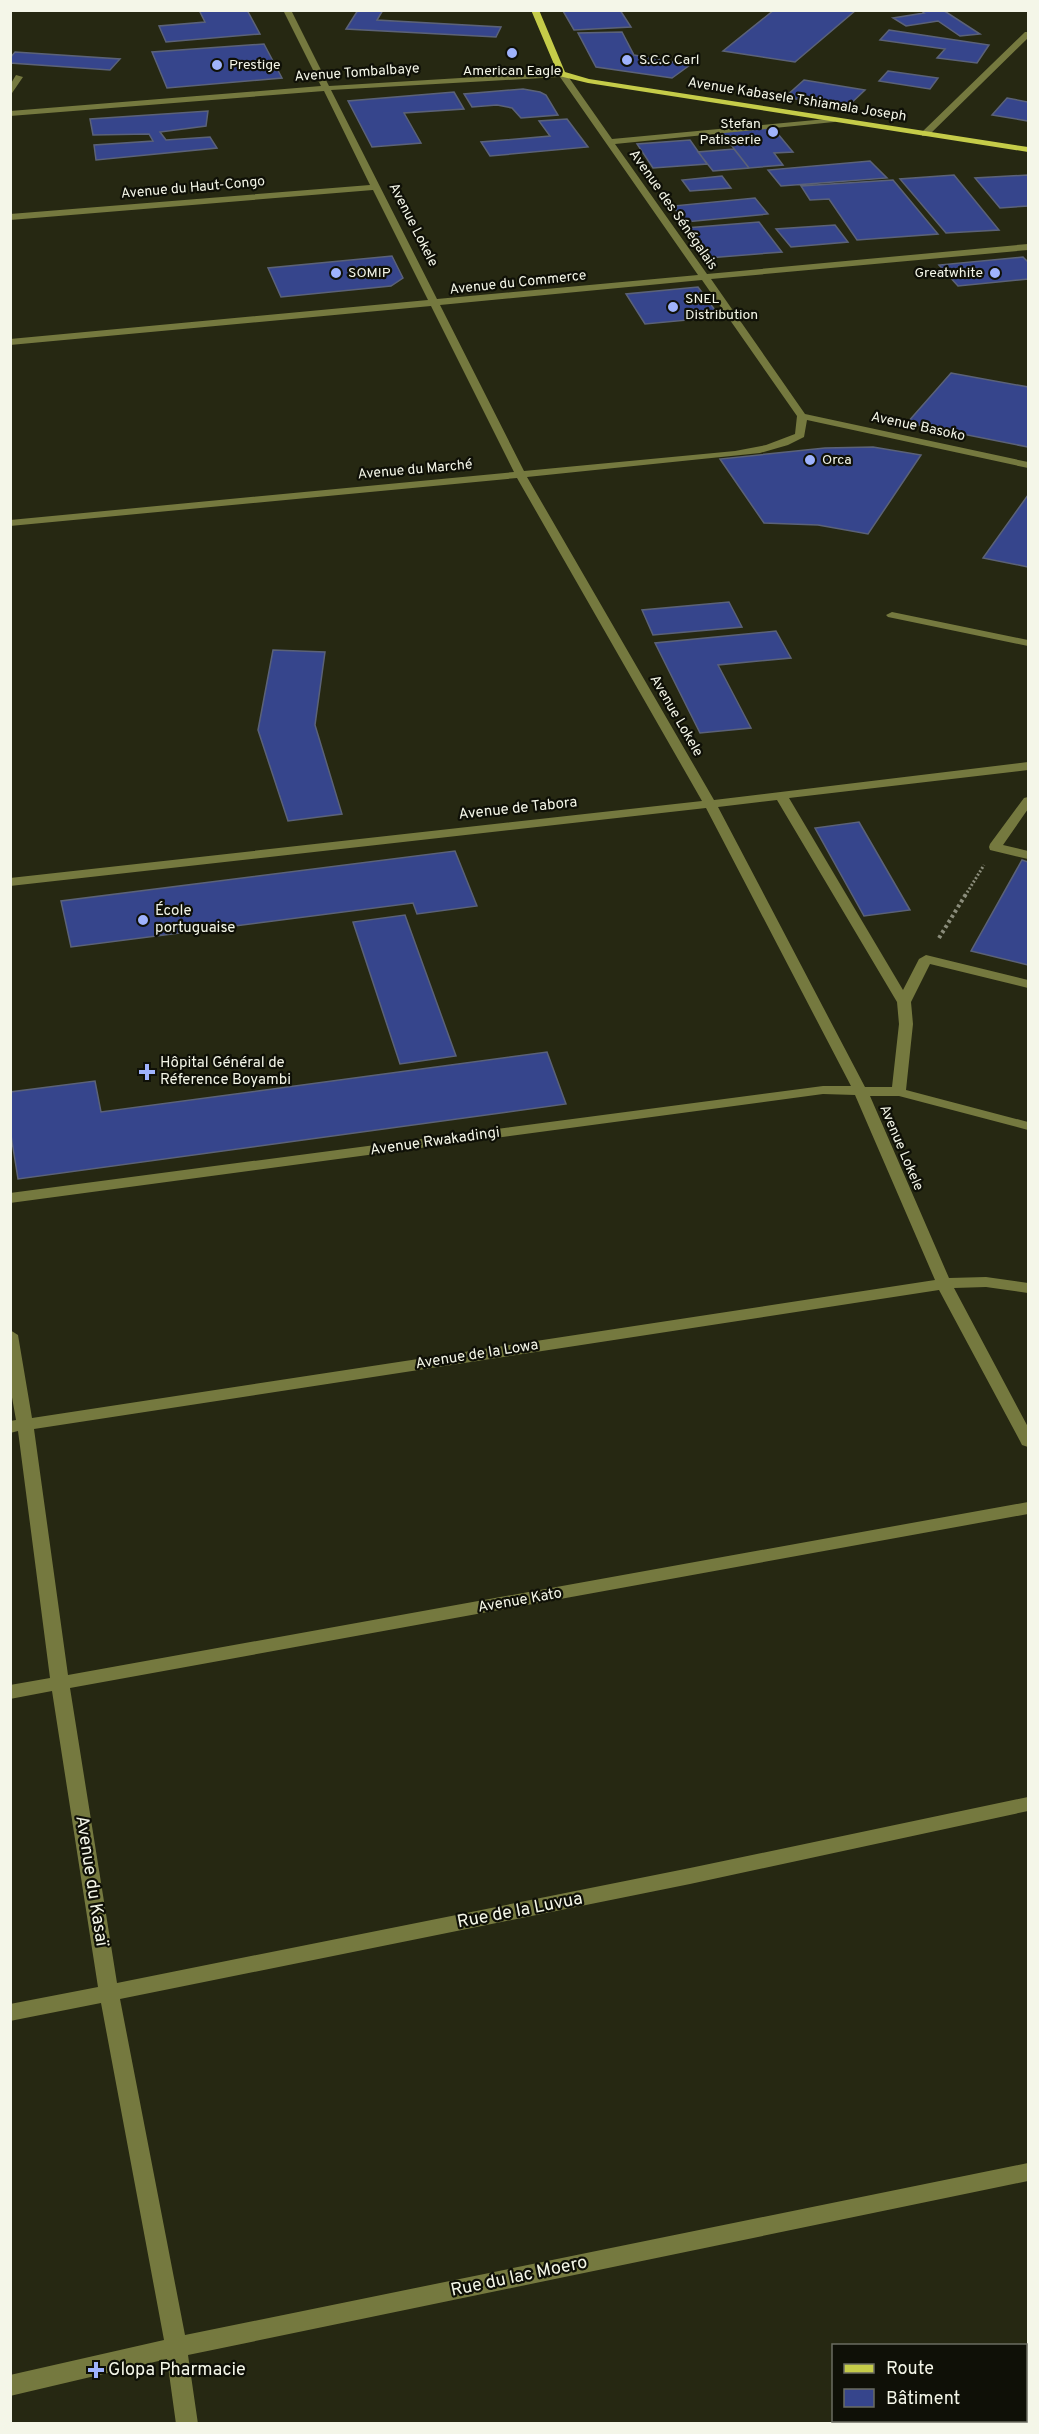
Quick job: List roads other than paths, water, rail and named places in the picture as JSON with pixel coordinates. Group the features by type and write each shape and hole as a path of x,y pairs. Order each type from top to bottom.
{"main road":[{"name":"Avenue des Sénégalais","path":"536,10 562,74"},
{"name":"Avenue Kabasele Tshiamala Joseph","path":"562,74 588,81 1029,150"}],"street":[{"name":"Avenue Lokele","path":"287,10 521,476 710,804 860,1090 944,1284 1029,1441"},
{"path":"925,134 1029,34"},
{"name":"Avenue Tombalbaye","path":"10,114 328,88 562,74"},
{"name":"Avenue des Sénégalais","path":"562,74 802,416"},
{"path":"10,94 19,77"},
{"path":"609,142 834,120"},
{"name":"Avenue du Haut-Congo","path":"10,217 377,186"},
{"name":"Avenue du Commerce","path":"10,342 1029,247"},
{"name":"Avenue Basoko","path":"802,416 1029,465"},
{"name":"Avenue du Marché","path":"10,523 521,476 768,449 800,435 802,416"},
{"path":"891,615 1029,643"},
{"name":"Avenue de Tabora","path":"10,882 1029,766"},
{"path":"781,796 904,1002 906,1024 899,1092"},
{"path":"1029,801 995,847 1029,855"},
{"path":"904,1002 926,959 1029,984"},
{"name":"Avenue Rwakadingi","path":"10,1198 788,1094 860,1090 899,1092 1029,1126"},
{"name":"Avenue de la Lowa","path":"18,1426 973,1280 998,1281 1029,1288"},
{"name":"Avenue du Kasaï","path":"10,1335 18,1426 109,1994 176,2347 187,2424"},
{"name":"Avenue Kato","path":"10,1692 1029,1508"},
{"name":"Rue de la Luvua","path":"10,2013 690,1876 1029,1804"},
{"name":"Rue du lac Moero","path":"10,2386 176,2347 1029,2172"}],"place":[{"name":"American Eagle","path":"512,53"},
{"name":"S.C.C Carl","path":"627,60"},
{"name":"Prestige","path":"217,65"},
{"name":"Stefan Patisserie","path":"773,132"},
{"name":"SOMIP","path":"336,273"},
{"name":"Greatwhite","path":"995,273"},
{"name":"SNEL Distribution","path":"673,307"},
{"name":"Orca","path":"810,460"},
{"name":"École portuguaise","path":"143,920"},
{"name":"Hôpital Général de Réference Boyambi","path":"147,1072"},
{"name":"Glopa Pharmacie","path":"96,2370"}]}
